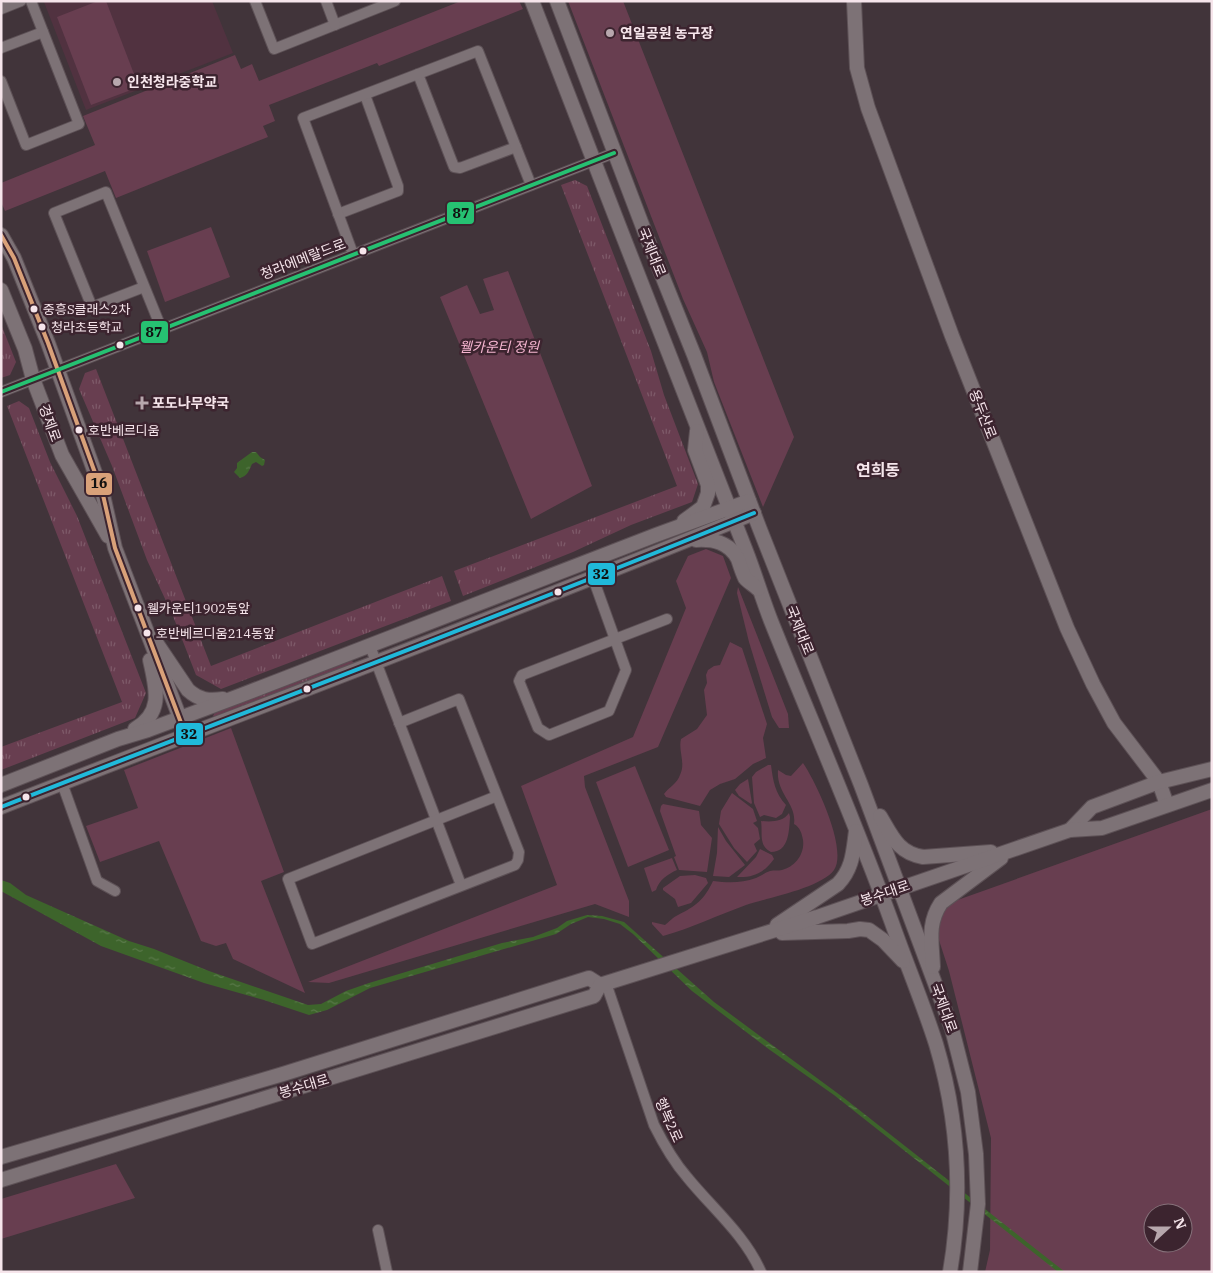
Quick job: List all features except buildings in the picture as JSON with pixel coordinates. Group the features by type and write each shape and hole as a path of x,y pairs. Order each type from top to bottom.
{"main road":[{"name":"국제대로","path":"532,1 747,553 760,591 881,895 930,1027 943,1070 951,1109 956,1160 958,1202 950,1272"},
{"name":"국제대로","path":"557,1 614,153 871,812 952,1029 972,1114 977,1172 978,1204 970,1272"},
{"name":"용두산로","path":"854,1 857,68 868,108 952,336 1067,628 1085,668 1114,723 1159,782 1167,805"},
{"name":"경제로","path":"1,235 14,258 48,343 102,495 115,548 186,736"},
{"name":"경제로","path":"1,290 25,348 34,379 62,455 115,548"},
{"path":"671,530 703,507 706,501 708,485 695,450 697,428"},
{"path":"1,785 671,530 731,515 752,507"},
{"path":"676,546 731,515"},
{"path":"671,530 692,527 695,530 676,546"},
{"path":"1,807 694,540 707,539 725,545 732,550 745,578 760,591"},
{"path":"144,627 188,690 195,696 208,700 239,696"},
{"path":"118,739 145,723 151,716 156,703 154,676 144,627"},
{"name":"봉수대로","path":"1070,830 1092,807 1159,782 1212,769"},
{"path":"861,786 896,843 912,855 923,857 1011,850"},
{"name":"봉수대로","path":"1,1180 594,996 603,984 881,895 1070,830 1102,828 1212,790"},
{"path":"764,933 838,884 844,878 851,863 853,824 867,826 871,820 871,812"},
{"path":"934,982 931,922 935,912 941,903 1011,850"},
{"path":"764,933 869,930 883,940 906,964"},
{"path":"906,964 906,947 909,944 918,948 926,961"},
{"name":"봉수대로","path":"1,1158 283,1074 589,978 603,984"}],"street":[{"path":"1,9 21,1"},
{"path":"1,81 26,145 79,124 31,1"},
{"path":"255,1 274,49 392,2"},
{"path":"326,1 335,25"},
{"path":"1,48 43,32"},
{"path":"353,254 303,118 478,51 531,185"},
{"path":"418,74 454,167 460,168 516,147"},
{"path":"338,214 398,191 398,186 365,94"},
{"name":"청라에메랄드로","path":"1,392 162,330 230,301 614,153"},
{"path":"144,287 92,307 54,213 106,192 162,330"},
{"path":"593,578 615,638 626,670 609,711 548,736 538,728 519,681 522,675 615,638 667,619"},
{"path":"370,646 461,885"},
{"path":"399,723 459,699 519,852 518,860 515,865 312,944 288,879 497,796"},
{"path":"62,783 97,881 116,891"},
{"name":"행복2로","path":"603,984 663,1144 686,1177 726,1221 755,1257 761,1272"},
{"path":"378,1230 387,1272"}],"shaded area":[{"name":"인천청라중학교","path":"212,1 233,53 86,110 44,2"}],"green space":[{"path":"98,1 106,1 139,87 91,105 57,17"},
{"path":"461,1 519,1 523,9 379,66 377,63 269,105 275,121 263,126 268,137 116,198 105,171 5,211 1,202 1,183 95,145 83,116 235,55 241,69 252,64 259,81"},
{"path":"568,1 623,1 794,437 763,507 714,382 707,352 683,299"},
{"path":"575,180 587,186 651,351 664,395 698,484 692,502 631,525 573,552 463,596 454,571 677,486 561,185"},
{"path":"211,227 230,277 165,302 147,251"},
{"name":"웰카운티 정원","path":"508,271 592,486 531,519 440,297 467,285 480,314 494,310 483,279"},
{"path":"1,324 16,362 10,375 1,378"},
{"path":"96,369 211,666 442,576 451,601 221,689 196,675 173,616 147,560 112,466 79,389 85,373"},
{"path":"19,401 29,408 50,462 77,516 146,693 135,718 1,770 1,747 122,702 7,406"},
{"path":"706,549 723,556 731,578 658,747 584,776 585,787 629,901 629,917 595,904 329,983 308,982 557,885 521,786 633,737 686,608 676,581 688,556"},
{"path":"738,587 788,714 789,728 779,728 772,717 749,642 737,593"},
{"path":"730,642 742,648 767,724 763,738 766,758 753,764 735,779 710,790 700,806 666,797 664,794 677,781 682,770 681,739 697,729 707,715 704,690 707,683 706,675 708,670 720,665"},
{"path":"351,660 355,664 216,717 213,716 215,712"},
{"path":"231,728 284,872 261,881 305,993 233,959 226,943 216,946 201,941 159,841 100,862 86,826 138,808 124,770"},
{"path":"803,763 822,800 834,832 837,860 834,870 818,882 806,887 746,905 663,936 652,922 665,925 674,917 690,909 703,898 713,881 735,882 751,880 770,871 787,868 795,863 801,855 803,838 799,829 794,824 792,810 780,786 778,770 791,776"},
{"path":"771,765 775,786 779,796 786,805 782,814 776,818 764,815 760,817 754,803 752,777 756,772"},
{"path":"635,766 669,850 628,867 596,782"},
{"path":"748,779 751,804 739,796 735,790"},
{"path":"732,793 753,809 757,821 753,823 758,828 760,839 754,844 757,851 747,862 734,848 719,824 721,811"},
{"path":"663,804 699,811 701,825 712,838 707,872 679,870 660,811"},
{"path":"1212,809 1212,1272 985,1272 990,1250 991,1138 949,971 937,934 941,910 952,902"},
{"path":"789,813 789,828 785,845 777,851 771,852 763,843 761,821 780,820"},
{"path":"718,827 726,841 745,865 729,877 713,876 717,853"},
{"path":"760,849 772,855 774,859 770,864 763,871 753,875 737,877 756,857"},
{"path":"672,858 677,870 664,878 656,890 652,892 644,868"},
{"path":"695,875 706,878 708,883 691,903 678,907 675,899 663,888 680,876"},
{"path":"116,1164 135,1198 1,1239 1,1199"}],"water":[{"path":"252,452 256,452 265,460 264,465 262,466 256,462 252,464 247,474 240,478 234,472 237,468 237,463"},
{"path":"1,880 10,883 26,895 129,941 308,1005 321,1004 346,991 369,983 502,943 533,937 557,928 567,921 587,915 602,916 624,922 714,1002 844,1098 1065,1272 1058,1272 834,1095 770,1050 692,991 633,934 620,924 588,917 571,924 556,934 370,988 327,1010 309,1015 204,983 101,946 1,891"}],"transit line":[{"name":"87","path":"1,392 614,153"},
{"name":"16","path":"1,235 14,258 48,343 103,495 115,548 186,736"},
{"name":"32","path":"1,807 473,625 754,513"}],"place":[{"name":"연일공원 농구장","path":"610,33"},
{"name":"인천청라중학교","path":"117,82"},
{"name":"중흥S클래스2차","path":"34,309"},
{"name":"청라초등학교","path":"42,327"},
{"name":"포도나무약국","path":"142,403"},
{"name":"호반베르디움","path":"79,430"},
{"name":"웰카운티1902동앞","path":"138,608"},
{"name":"호반베르디움214동앞","path":"147,633"}],"district":[{"name":"연희동","path":"878,470"}]}
